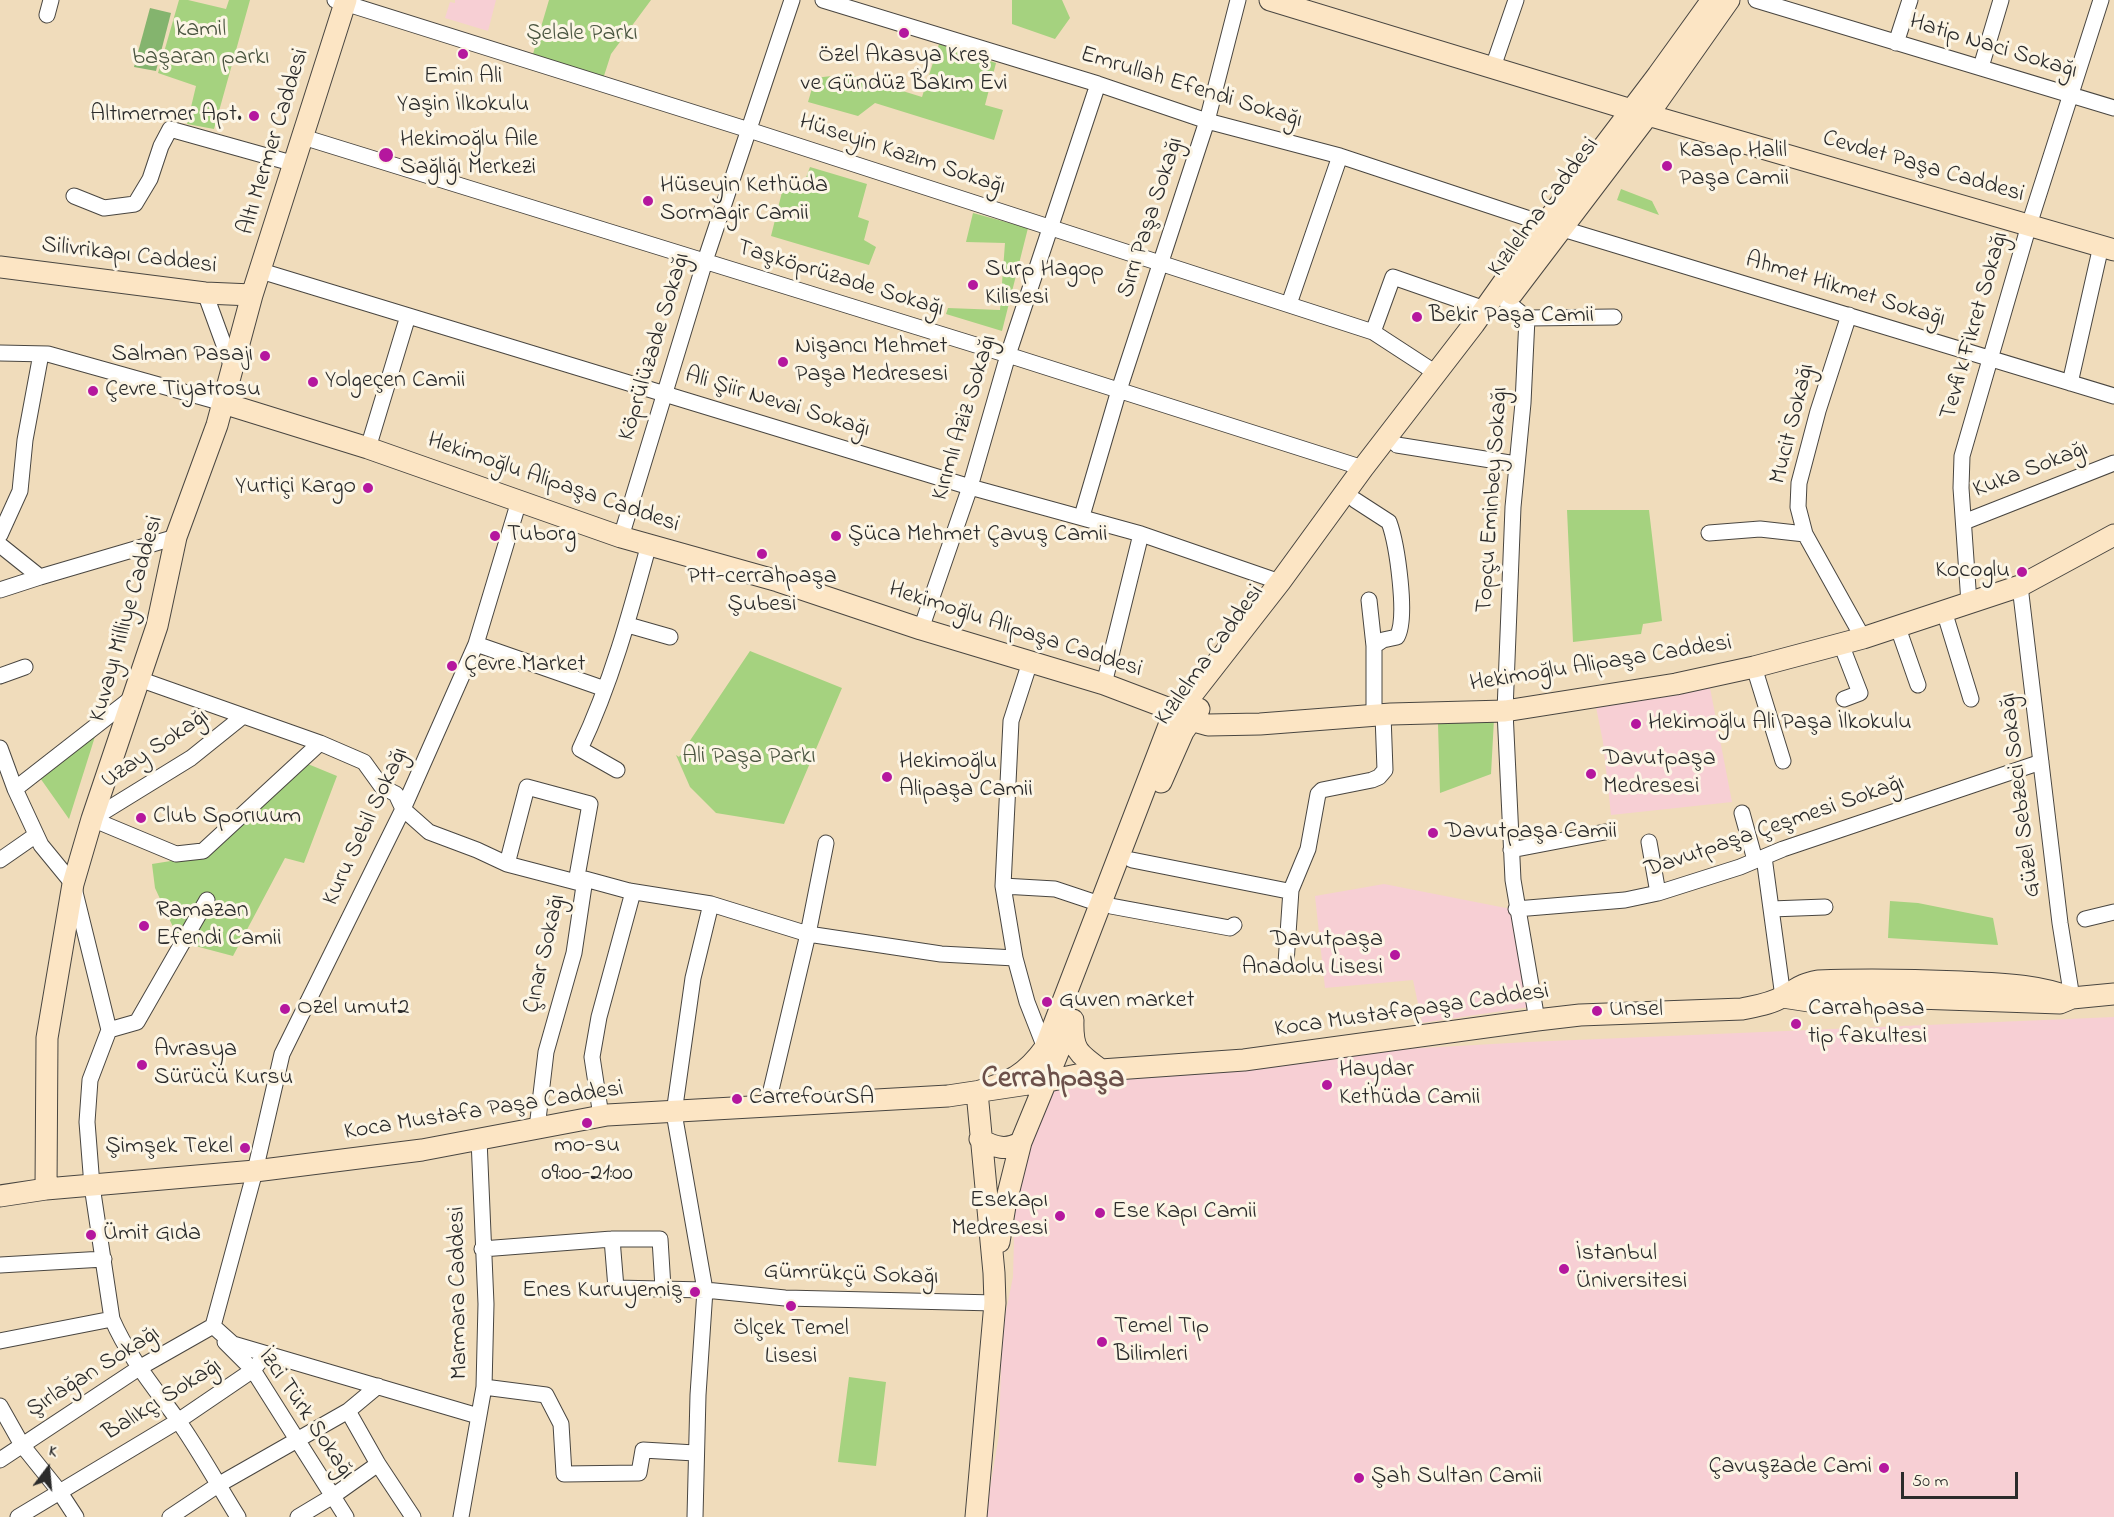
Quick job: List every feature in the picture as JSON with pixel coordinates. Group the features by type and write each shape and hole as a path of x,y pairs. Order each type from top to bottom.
{"street":[{"name":"Köprülüzade Sokağı","path":"621,537 705,261 792,0"},
{"name":"Emrullah Efendi Sokağı","path":"823,0 1098,84 1207,121 1340,156 1554,226"},
{"name":"Sırrı Paşa Sokağı","path":"1082,516 1119,390 1207,121 1238,0"},
{"name":"Cevdet Paşa Caddesi","path":"1270,0 1640,112 2108,248"},
{"path":"1493,67 1516,0"},
{"name":"Kızılelma Caddesi","path":"1640,112 1712,0"},
{"name":"Kızılelma Caddesi","path":"977,1092 1022,1074 1035,1063 1046,1048 1079,964 1106,905 1132,860 1184,717 1363,468 1485,309 1554,226 1729,0"},
{"name":"Hatip Naci Sokağı","path":"1756,0 2114,108"},
{"path":"1896,43 1910,0"},
{"path":"1981,67 2001,0"},
{"name":"Tevfik Fikret Sokağı","path":"1969,603 1960,470 1962,456 2029,225 2069,94 2101,0"},
{"name":"Hüseyin Kazım Sokağı","path":"342,1 1373,332 1436,373"},
{"name":"Altı Mermer Caddesi","path":"223,403 252,295 295,164 342,1"},
{"name":"Kırımlı Aziz Sokağı","path":"921,628 970,487 1008,355 1098,84"},
{"path":"74,196 104,208 135,204 150,179 160,146 170,129 295,164"},
{"name":"Taşköprüzade Sokağı","path":"303,137 1008,355 1363,468"},
{"path":"1289,304 1340,156"},
{"name":"Kızılelma Caddesi","path":"1004,1275 1005,1206 1022,1142 1073,1016 1106,905 1163,737 1184,717 1277,607 1355,500 1506,302 1554,226"},
{"name":"Ahmet Hikmet Sokağı","path":"1554,226 2114,396"},
{"path":"2070,383 2108,248"},
{"name":"Silivrikapı Caddesi","path":"0,267 205,292 252,295"},
{"name":"Ali Şiir Nevai Sokağı","path":"261,271 970,487 1142,534 1280,582"},
{"path":"1373,332 1394,277 1485,309"},
{"path":"205,292 232,367"},
{"path":"1506,302 1527,318 1614,317"},
{"name":"Mucit Sokağı","path":"1849,315 1818,411 1799,483 1798,507 1805,534 1863,638"},
{"path":"368,448 408,316"},
{"name":"Topçu Eminbey Sokağı","path":"1527,318 1523,404 1516,464 1504,711 1516,909 1537,1020"},
{"path":"0,353 48,354 223,403"},
{"path":"0,535 20,491 25,440 41,354"},
{"name":"Hekimoğlu Alipaşa Caddesi","path":"223,403 368,448 621,537 778,581 1104,684 1208,725 1379,715 1504,711 1676,684 1754,667 1863,638 2020,586 2114,535"},
{"name":"Kuvayı Milliye Caddesi","path":"46,1189 47,1038 73,885 92,819 157,626 176,537 223,403"},
{"path":"1397,445 1516,464"},
{"name":"Kuka Sokağı","path":"1964,522 2114,463"},
{"path":"1355,500 1389,522 1397,555 1402,621 1400,632 1397,638 1383,640 1374,646"},
{"name":"Kuru Sebil Sokağı","path":"255,1171 282,1054 403,809 476,644 519,501"},
{"path":"1709,532 1760,530 1805,534"},
{"path":"1104,684 1142,534"},
{"path":"0,591 176,537"},
{"path":"617,770 580,749 595,717 628,625 649,544"},
{"path":"0,545 40,577"},
{"name":"Güzel Sebzeci Sokağı","path":"2020,586 2060,923 2072,998"},
{"path":"1286,963 1291,890 1308,849 1318,794 1322,790 1372,780 1379,777 1385,770 1369,600"},
{"path":"1944,611 1971,699"},
{"path":"628,625 670,637"},
{"path":"1897,625 1918,685"},
{"path":"476,644 605,689"},
{"path":"1841,644 1860,693 1844,699"},
{"path":"1030,662 1011,721 1003,886 1015,957 1027,1002 1046,1048"},
{"path":"0,676 25,667"},
{"path":"1754,667 1783,760"},
{"path":"15,789 136,688"},
{"name":"Çınar Sokağı","path":"136,688 242,717 320,743 364,762 382,787 396,794 403,809 429,832 507,864 580,881 574,953 546,1052 537,1128"},
{"name":"Uzay Sokağı","path":"92,819 191,758 242,717"},
{"path":"92,819 176,855 203,851 320,743"},
{"path":"0,748 15,789 41,845 73,885 109,1030 90,1080 87,1122 92,1186 112,1319 139,1368 178,1421 238,1517"},
{"name":"Davutpaşa Çeşmesi Sokağı","path":"1516,909 1625,900 1658,893 2041,762"},
{"path":"507,864 527,787 590,804 580,881 711,904 808,934 941,954 1015,957"},
{"path":"1742,813 1759,858 1771,909 1783,997"},
{"path":"1511,850 1605,832"},
{"path":"0,860 36,835"},
{"path":"1650,842 1658,893"},
{"path":"767,1107 808,934 826,843"},
{"path":"1132,860 1236,882 1291,890"},
{"path":"1003,886 1055,889 1106,905 1230,928 1234,925"},
{"path":"602,1116 592,1057 599,1017 633,892"},
{"path":"109,1030 137,1022 207,900"},
{"path":"695,1517 695,1453 705,1290 674,1113 693,978 711,904"},
{"path":"1771,909 1825,907"},
{"path":"2085,919 2114,912"},
{"name":"Koca Mustafapaşa Caddesi","path":"1048,1081 1101,1070 1244,1060 1537,1020 1742,1008 1765,1004 1783,997 1809,1001 1917,998 2060,1003 2072,998 2114,994"},
{"path":"1073,1016 1072,1039 1078,1052 1101,1070"},
{"name":"Koca Mustafa Paşa Caddesi","path":"0,1196 46,1189 255,1171 422,1150 602,1116 948,1096 1048,1081"},
{"path":"976,1517 995,1303 1004,1275 980,1139 977,1092"},
{"name":"Marmara Caddesi","path":"461,1517 484,1388 486,1304 479,1139"},
{"path":"980,1139 1001,1148 1013,1147 1022,1142"},
{"path":"255,1171 213,1326 233,1344 478,1416"},
{"path":"483,1249 612,1239 660,1239 663,1288"},
{"name":"Gümrükçü Sokağı","path":"612,1239 616,1288 705,1290 784,1298 995,1303"},
{"path":"0,1265 104,1259"},
{"path":"0,1341 112,1319"},
{"name":"Şırlağan Sokağı","path":"0,1460 139,1368 213,1326"},
{"name":"İzci Türk Sokağı","path":"213,1326 226,1344 253,1370 346,1517"},
{"name":"Balıkçı Sokağı","path":"18,1517 178,1421 253,1370 266,1354"},
{"path":"170,1517 219,1485 348,1411 378,1386"},
{"path":"484,1388 546,1395 561,1424 564,1474 639,1473 643,1450 695,1453"},
{"path":"0,1406 22,1445 59,1491 76,1517"},
{"path":"348,1411 378,1464 413,1517"},
{"path":"298,1517 333,1496 378,1464"}],"shaded area":[{"path":"455,0 496,0 488,31 445,18 450,2 455,3"},
{"path":"1710,688 1732,802 1611,815 1603,742 1596,707"},
{"path":"1384,884 1511,909 1529,1007 1422,1023 1413,980 1325,988 1315,896"},
{"name":"İstanbul Üniversitesi","path":"2114,1017 2114,1517 985,1517 999,1435 1002,1330 1013,1277 1015,1197 1028,1137 1051,1084 1332,1053 1528,1042"}],"green space":[{"name":"kamil başaran parkı","path":"179,0 226,9 229,0 250,0 214,129 187,124 196,86 158,73"},
{"name":"Şelale Parkı","path":"549,0 651,0 611,54 603,79 533,54"},
{"path":"1012,0 1062,0 1070,18 1055,39 1012,24"},
{"path":"150,8 171,13 156,71 134,67"},
{"path":"939,44 996,63 985,105 1003,110 994,140 875,103 858,116 808,102 815,78 848,74 922,97"},
{"path":"810,167 867,184 858,217 869,221 864,240 876,247 869,265 771,236 782,192 801,191"},
{"path":"1621,189 1652,201 1659,215 1617,200"},
{"path":"973,213 1028,228 1002,331 946,314 948,308 1000,310 1005,243 966,242"},
{"path":"1567,510 1649,510 1662,621 1643,624 1641,634 1573,642"},
{"name":"Ali Paşa Parkı","path":"750,651 842,688 784,824 716,813 690,787 676,755 679,757"},
{"path":"1494,719 1491,774 1440,793 1438,724"},
{"path":"98,727 69,819 38,775"},
{"path":"303,762 337,776 304,863 285,858 233,956 180,942 155,888 152,864 202,856"},
{"path":"1890,901 1918,903 1993,918 1998,945 1888,938"},
{"path":"849,1377 886,1382 876,1466 838,1462"}],"place":[{"name":"Özel Akasya Kreş ve Gündüz Bakım Evi","path":"904,33"},
{"name":"Emin Ali Yaşin İlkokulu","path":"463,54"},
{"name":"Altımermer Apt.","path":"254,116"},
{"name":"Hekimoğlu Aile Sağlığı Merkezi","path":"386,155"},
{"name":"Kasap Halil Paşa Camii","path":"1667,166"},
{"name":"Hüseyin Kethüda Sormagir Camii","path":"648,201"},
{"name":"Surp Hagop Kilisesi","path":"973,285"},
{"name":"Bekir Paşa Camii","path":"1417,317"},
{"name":"Salman Pasajı","path":"265,356"},
{"name":"Nişancı Mehmet Paşa Medresesi","path":"783,362"},
{"name":"Yolgeçen Camii","path":"313,382"},
{"name":"Çevre Tiyatrosu","path":"93,391"},
{"name":"Yurtiçi Kargo","path":"368,488"},
{"name":"Tuborg","path":"495,536"},
{"name":"Şüca Mehmet Çavuş Camii","path":"836,536"},
{"name":"Ptt-cerrahpaşa Şubesi","path":"762,554"},
{"name":"Kocoglu","path":"2022,572"},
{"name":"Çevre Market","path":"452,666"},
{"name":"Hekimoğlu Ali Paşa İlkokulu","path":"1636,724"},
{"name":"Davutpaşa Medresesi","path":"1591,774"},
{"name":"Hekimoğlu Alipaşa Camii","path":"887,777"},
{"name":"Club Sporıuum","path":"141,818"},
{"name":"Davutpaşa Camii","path":"1433,833"},
{"name":"Ramazan Efendi Camii","path":"144,926"},
{"name":"Davutpaşa Anadolu Lisesi","path":"1395,955"},
{"name":"Guven market","path":"1047,1002"},
{"name":"Ozel umut2","path":"285,1009"},
{"name":"Unsel","path":"1597,1011"},
{"name":"Carrahpasa tip fakultesi","path":"1796,1024"},
{"name":"Avrasya Sürücü Kursu","path":"142,1065"},
{"name":"Haydar Kethüda Camii","path":"1327,1085"},
{"name":"CarrefourSA","path":"737,1099"},
{"name":"mo-su 09:00-21:00","path":"587,1123"},
{"name":"Şimşek Tekel","path":"245,1148"},
{"name":"Ese Kapı Camii","path":"1100,1213"},
{"name":"Esekapı Medresesi","path":"1060,1216"},
{"name":"Ümit Gıda","path":"91,1235"},
{"name":"İstanbul Üniversitesi","path":"1564,1269"},
{"name":"Enes Kuruyemiş","path":"695,1292"},
{"name":"Ölçek Temel Lisesi","path":"791,1306"},
{"name":"Temel Tıp Bilimleri","path":"1102,1342"},
{"name":"Çavuşzade Cami","path":"1884,1468"},
{"name":"Şah Sultan Camii","path":"1359,1478"}],"district":[{"name":"Cerrahpaşa","path":"1053,1081"}]}
